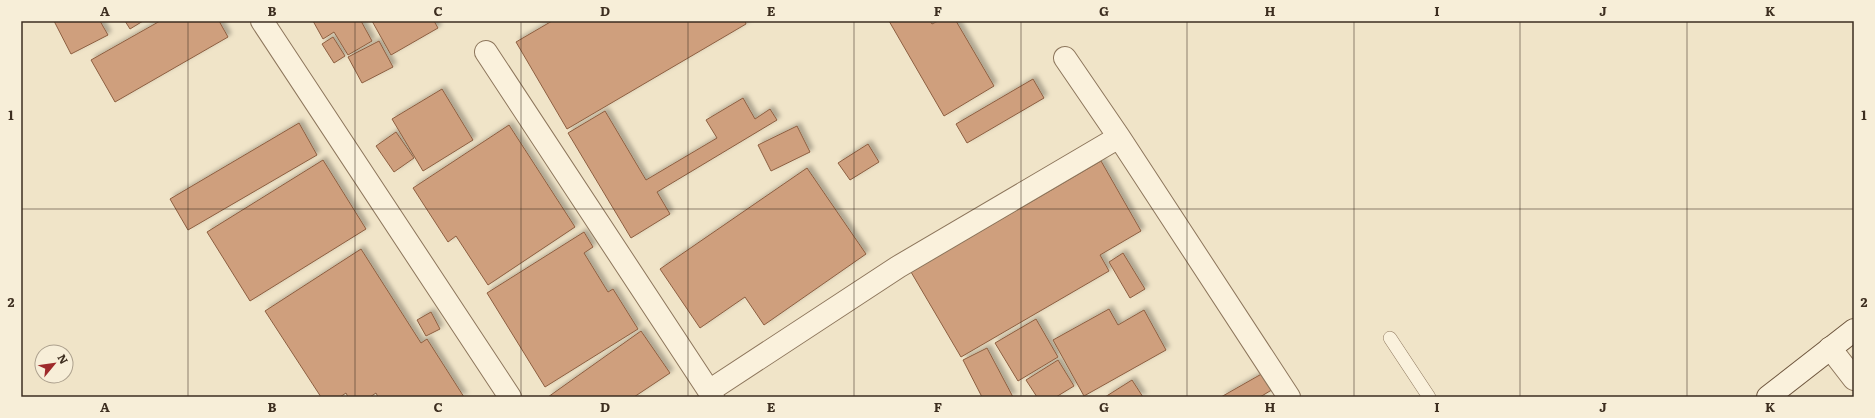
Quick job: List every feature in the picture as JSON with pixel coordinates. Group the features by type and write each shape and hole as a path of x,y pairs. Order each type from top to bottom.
{"street":[{"path":"262,21 510,397"},
{"path":"486,52 711,394 898,267 1119,137"},
{"path":"1065,58 1119,137 1290,397"},
{"path":"1768,397 1854,330"},
{"path":"1830,348 1854,379"}],"lane":[{"path":"1390,338 1429,397"}],"building":[{"path":"54,21 100,21 108,35 71,54"},
{"path":"125,21 143,21 130,29"},
{"path":"160,21 219,21 228,37 115,102 91,60"},
{"path":"313,21 361,21 372,41 348,55 334,32 323,39"},
{"path":"372,21 434,21 438,28 391,55"},
{"path":"552,21 745,21 746,24 567,129 516,42"},
{"path":"889,21 930,21 932,24 938,21 956,21 994,86 944,116"},
{"path":"333,37 345,56 334,63 322,44"},
{"path":"379,41 393,67 362,83 348,57"},
{"path":"1033,79 1044,98 967,143 956,124"},
{"path":"442,89 473,140 423,171 392,119"},
{"path":"743,98 755,119 770,109 777,120 657,192 670,214 631,238 568,133 605,111 646,180 717,138 706,120"},
{"path":"299,123 317,155 188,230 170,199"},
{"path":"509,125 575,227 488,285 456,236 448,242 413,188"},
{"path":"797,126 810,152 771,171 758,145"},
{"path":"396,132 414,158 394,172 376,146"},
{"path":"868,144 879,162 850,180 838,163"},
{"path":"323,160 366,229 250,301 207,232"},
{"path":"1101,161 1141,231 1100,255 1109,271 961,357 911,272"},
{"path":"807,168 866,254 764,325 745,297 700,328 660,269"},
{"path":"584,232 593,247 584,253 608,292 613,289 638,329 545,387 487,293"},
{"path":"361,249 421,343 427,339 464,397 378,397 376,393 370,397 348,397 346,393 340,397 321,397 265,311"},
{"path":"1123,253 1145,289 1130,298 1109,262"},
{"path":"1109,309 1118,325 1144,310 1166,350 1084,396 1053,340"},
{"path":"431,312 440,329 426,336 417,320"},
{"path":"1036,319 1058,357 1018,381 995,343"},
{"path":"641,331 670,373 634,397 548,397"},
{"path":"987,348 1013,397 982,397 963,360"},
{"path":"1058,360 1074,386 1056,397 1037,397 1026,380"},
{"path":"1265,372 1275,388 1260,397 1221,397"},
{"path":"1132,380 1143,397 1105,397"}]}
